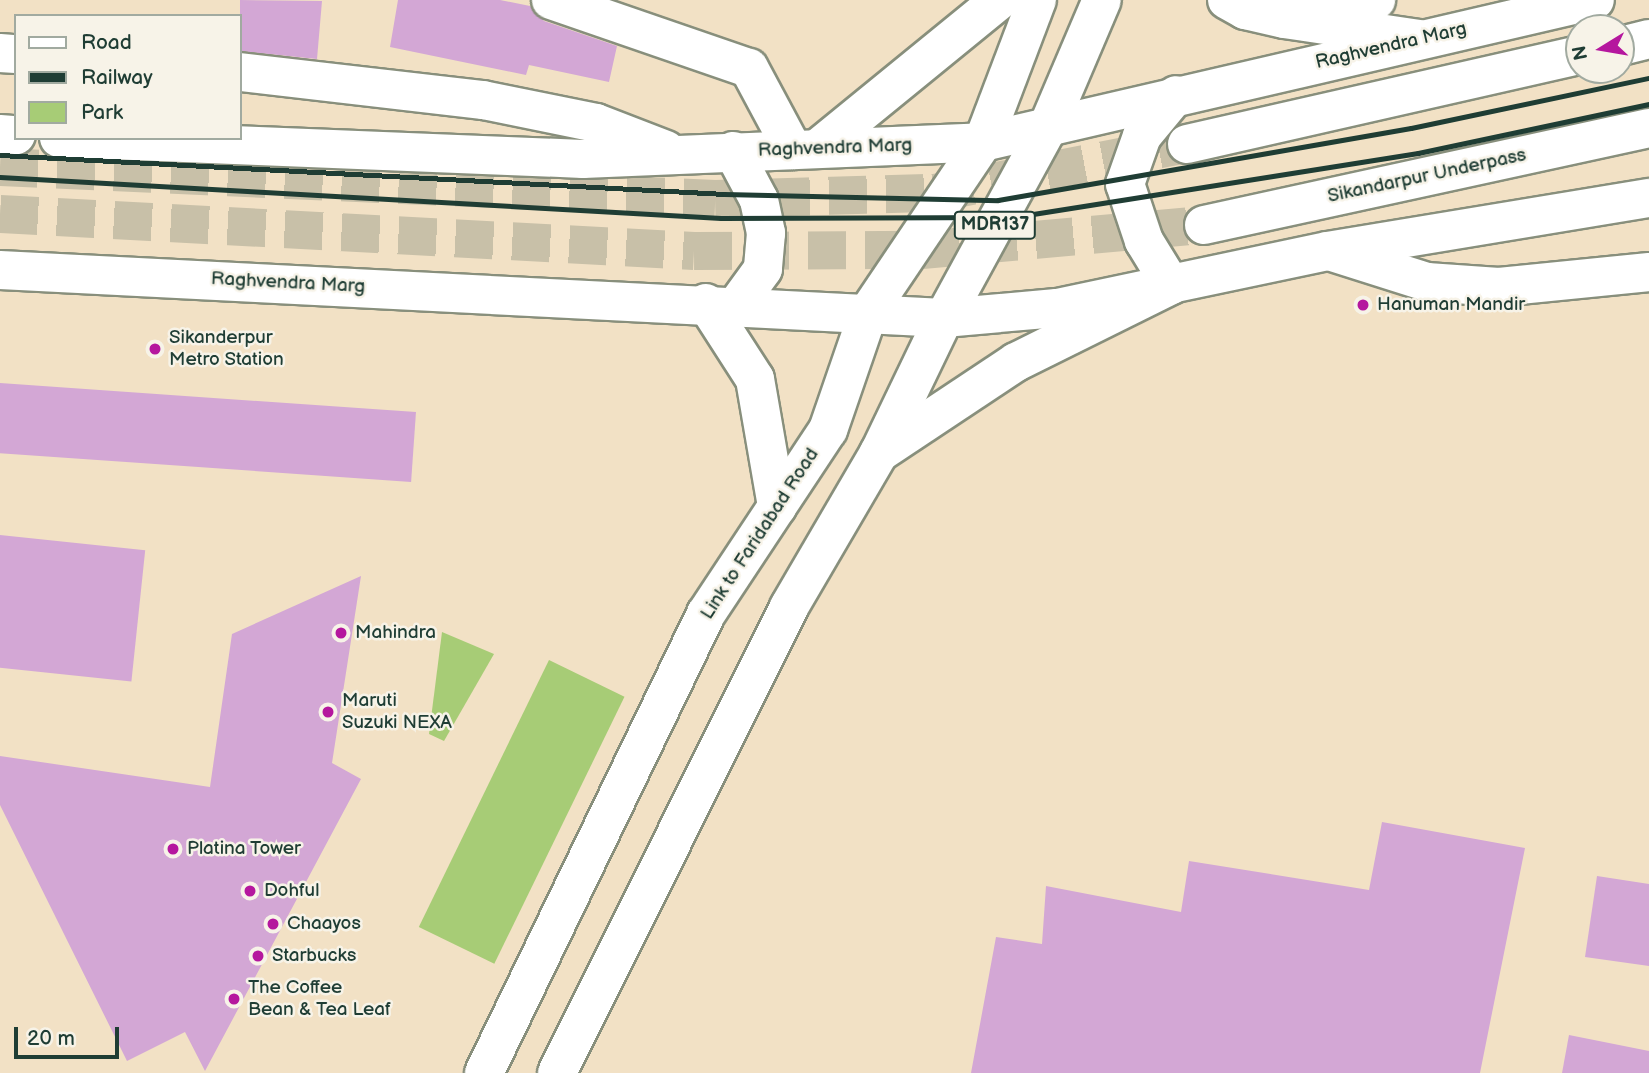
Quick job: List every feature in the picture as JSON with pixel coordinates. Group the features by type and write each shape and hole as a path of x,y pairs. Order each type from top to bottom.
{"street":[{"path":"551,0 750,68 805,150 1000,0"},
{"name":"Link to Faridabad Road","path":"484,1073 706,614 828,430 869,311 984,142 1037,0"},
{"name":"MDR137","path":"944,317 1046,131 1102,0"},
{"path":"1227,0 1245,10 1284,19 1420,39"},
{"path":"1284,19 1376,0"},
{"name":"Raghvendra Marg","path":"109,140 583,159 984,142 1046,131 1176,95 1595,0"},
{"path":"1187,144 1565,58"},
{"path":"242,72 483,100 596,122 681,156"},
{"path":"1171,285 1144,241 1125,184 1142,136 1176,95"},
{"name":"Sikandarpur Underpass","path":"1204,225 1649,128"},
{"path":"733,151 760,200 766,233 763,269 721,304 755,379 777,507"},
{"path":"557,1073 789,607 878,453 944,317 1057,308 1328,251 1649,198"},
{"path":"1328,251 1439,283 1499,287 1649,272"},
{"name":"Raghvendra Marg","path":"0,270 869,311 944,317"},
{"path":"878,453 1016,362 1171,285"}],"green space":[{"path":"442,632 494,654 444,741 429,734"},
{"path":"549,660 624,697 494,964 419,927"}],"building":[{"path":"240,0 322,1 317,59 242,51"},
{"path":"398,0 500,0 530,6 544,21 617,46 609,82 529,65 526,75 390,47"},
{"path":"0,383 416,412 411,482 0,453"},
{"path":"0,535 145,550 131,682 0,668"},
{"name":"Platina Tower","path":"361,576 332,763 361,779 205,1071 185,1032 127,1061 0,805 0,756 210,787 232,634"},
{"path":"1382,822 1525,848 1480,1073 971,1073 996,937 1042,944 1046,886 1181,912 1189,861 1369,890"},
{"path":"1597,876 1649,884 1649,966 1585,957"},
{"path":"1569,1035 1649,1051 1649,1073 1562,1073"}],"tunnel":[{"path":"0,167 715,199 935,193 1187,144"},
{"path":"0,214 694,251 922,250 1204,225"}],"railway":[{"path":"0,155 724,194 998,200 1411,128 1649,78"},
{"path":"0,177 721,218 1014,217 1418,153 1649,104"}],"place":[{"name":"Hanuman Mandir","path":"1363,305"},
{"name":"Sikanderpur Metro Station","path":"155,349"},
{"name":"Mahindra","path":"341,633"},
{"name":"Maruti Suzuki NEXA","path":"328,712"},
{"name":"Platina Tower","path":"173,849"},
{"name":"Dohful","path":"250,891"},
{"name":"Chaayos","path":"273,924"},
{"name":"Starbucks","path":"258,956"},
{"name":"The Coffee Bean & Tea Leaf","path":"234,999"}]}
